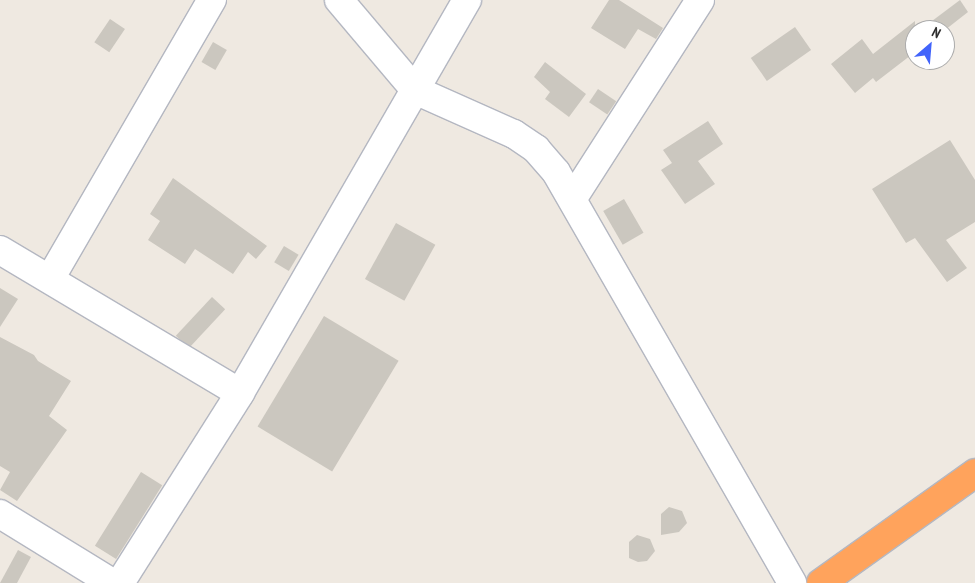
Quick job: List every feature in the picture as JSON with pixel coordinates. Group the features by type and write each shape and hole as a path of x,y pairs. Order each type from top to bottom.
{"highway":[{"path":"821,583 975,473"}],"street":[{"path":"50,279 212,0"},
{"path":"339,0 415,90 514,134 536,149 556,172 573,198 613,274 792,583"},
{"path":"120,583 240,393 468,0"},
{"path":"573,198 700,0"},
{"path":"0,250 240,393"},
{"path":"0,514 112,583"}],"building":[{"path":"609,0 619,0 663,28 656,39 638,29 625,49 591,28"},
{"path":"960,0 968,12 955,22 955,20 933,20"},
{"path":"110,19 125,29 109,52 94,42"},
{"path":"795,27 811,50 767,81 751,58"},
{"path":"905,29 905,60 876,82 873,78 855,93 831,64 862,39 873,54"},
{"path":"213,42 227,50 215,70 202,62"},
{"path":"545,62 586,94 569,117 545,99 550,92 534,77"},
{"path":"598,89 616,101 607,115 589,102"},
{"path":"708,121 723,144 698,161 715,184 685,204 661,170 672,163 663,150"},
{"path":"950,140 975,180 975,222 946,240 967,268 947,282 915,238 906,243 872,189"},
{"path":"173,178 267,246 256,259 248,252 233,274 195,249 185,264 148,240 160,221 150,214"},
{"path":"624,199 644,233 623,245 603,211"},
{"path":"396,223 435,245 404,301 365,279"},
{"path":"284,246 299,255 289,271 274,262"},
{"path":"0,288 18,299 0,327"},
{"path":"212,297 225,309 189,348 176,336"},
{"path":"324,316 399,361 332,471 258,427"},
{"path":"0,337 34,355 38,361 71,381 49,416 67,430 17,501 0,490 10,472 0,466"},
{"path":"141,472 162,485 116,559 95,546"},
{"path":"669,507 682,511 687,523 679,532 661,535 661,514"},
{"path":"637,535 650,539 655,551 647,561 638,562 629,558 629,542"},
{"path":"18,550 31,557 17,583 0,583"}]}
